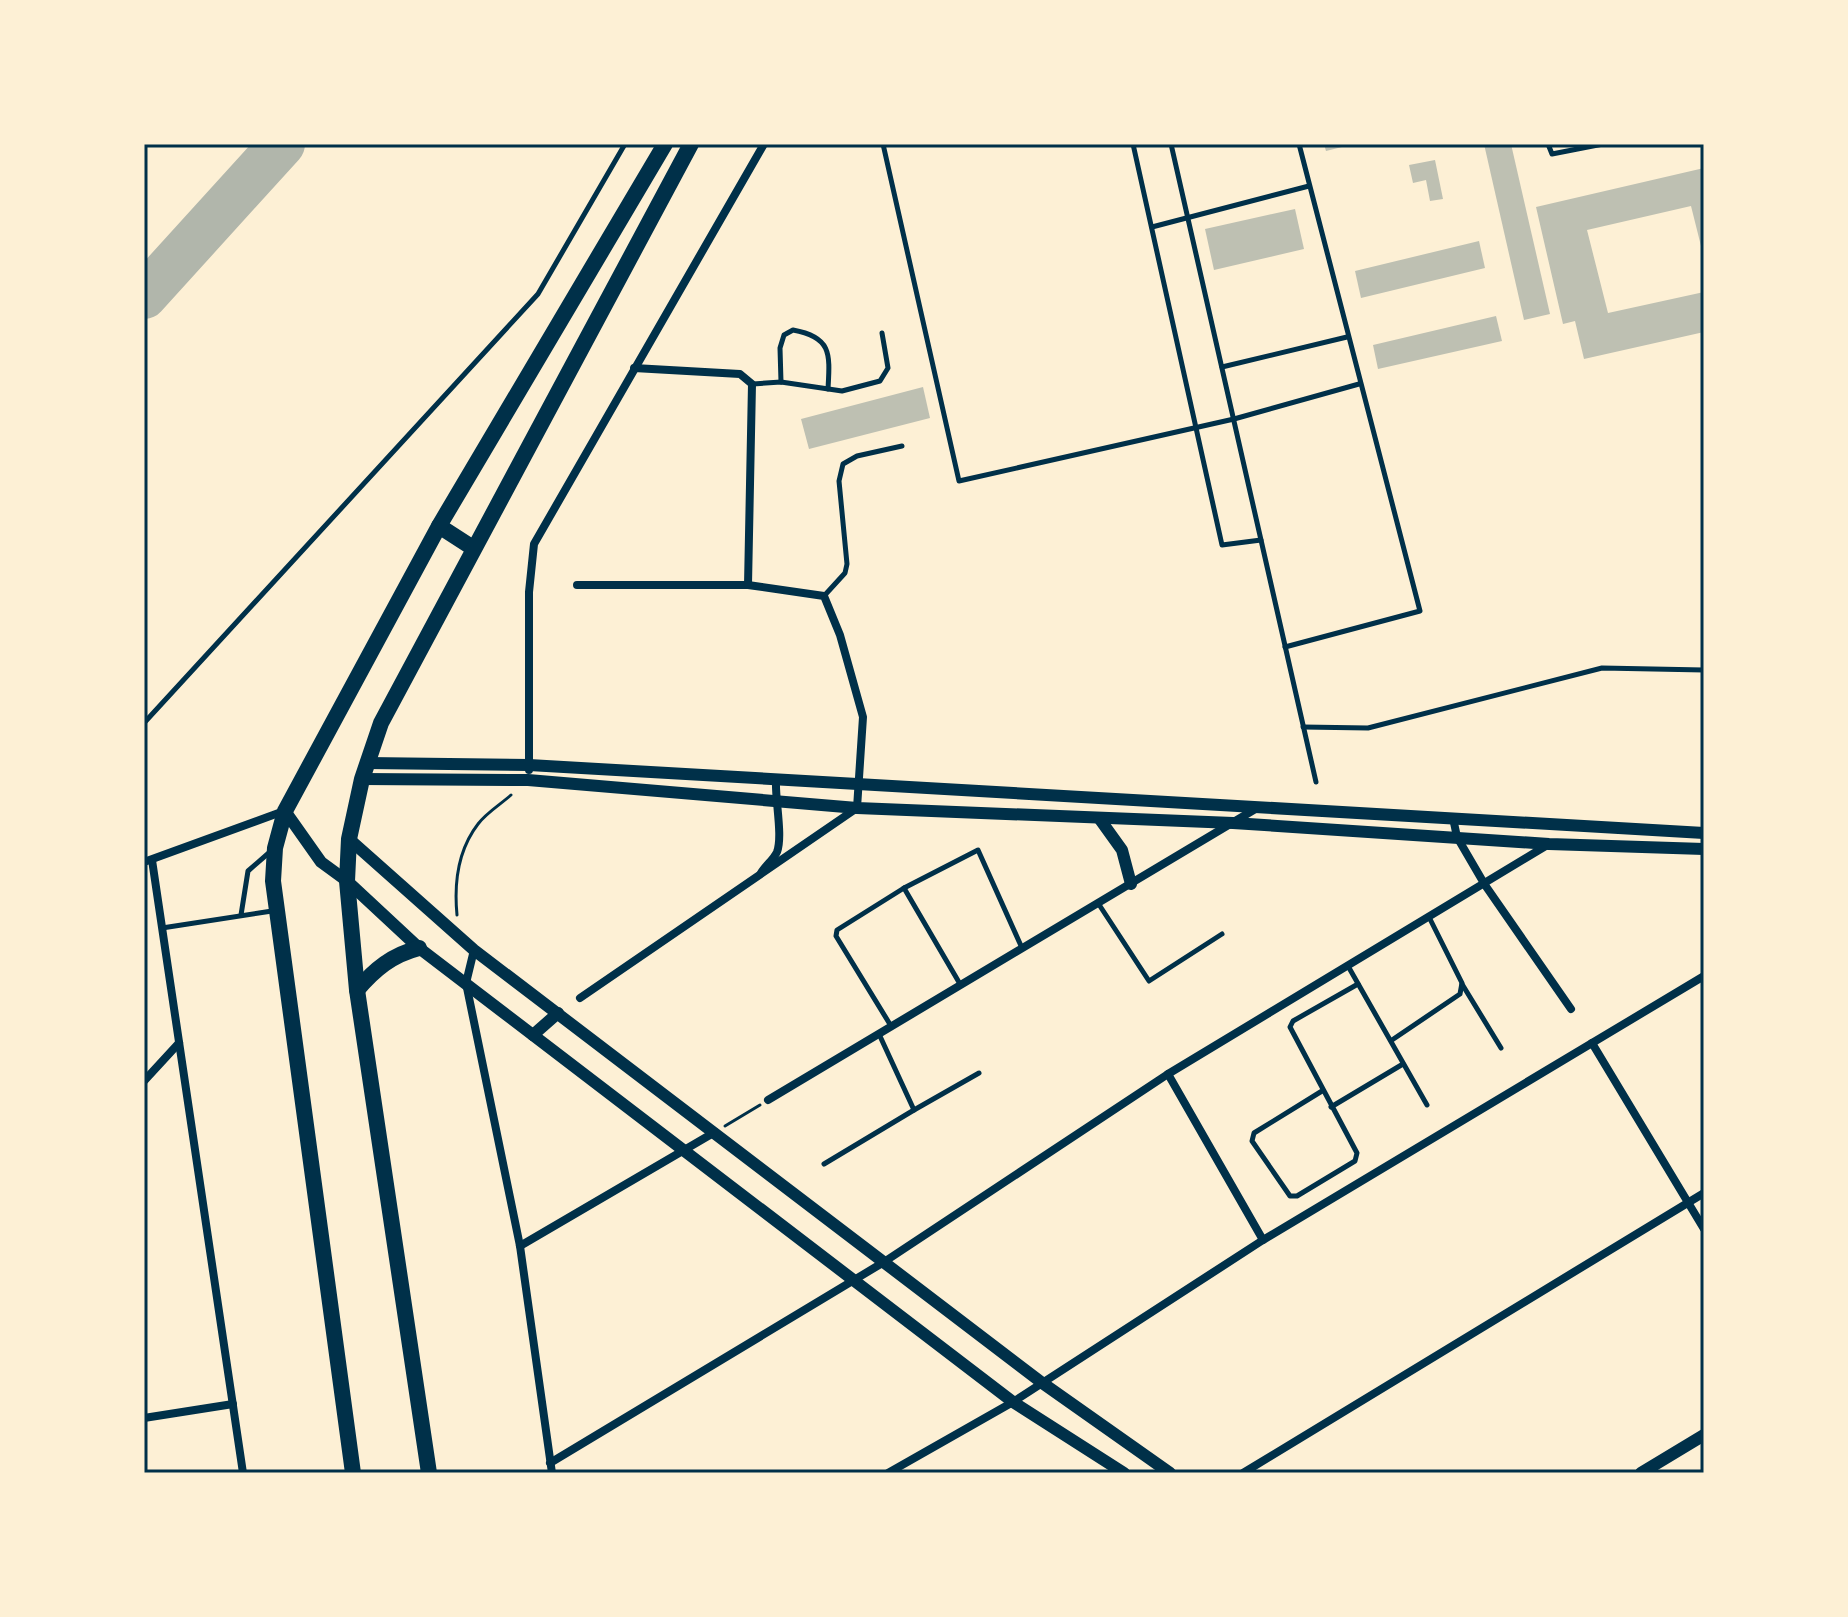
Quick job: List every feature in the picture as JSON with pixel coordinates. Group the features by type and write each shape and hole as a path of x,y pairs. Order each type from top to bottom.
{"highway":[{"path":"353,1473 277,910 275,848 285,811 439,526 665,144"},
{"path":"429,1473 357,990 347,881 349,839 364,771 387,711 691,144"},
{"path":"439,526 473,548"},
{"path":"357,990 384,963 402,952 419,948"}],"street":[{"path":"528,780 529,592 534,544 764,144"},
{"path":"634,368 740,374 752,384 748,585"},
{"path":"577,585 748,585 824,596 840,635 863,717 857,808"},
{"path":"364,771 529,765 1704,833"},
{"path":"364,771 528,780 857,808 1233,823 1549,844 1704,849"},
{"path":"755,880 777,851 776,781"},
{"path":"580,998 857,808"},
{"path":"768,1100 1257,808"},
{"path":"243,1473 162,928 148,861 285,811 321,862 347,881 419,948 1013,1402 1124,1473"},
{"path":"1099,818 1122,850 1131,884"},
{"path":"1453,818 1457,837 1485,885 1571,1009"},
{"path":"349,839 459,939 1041,1382 1170,1473"},
{"path":"550,1463 884,1262 1168,1074 1549,844"},
{"path":"474,950 466,983 520,1246 552,1473"},
{"path":"888,1473 1013,1402 1263,1240 1704,976"},
{"path":"533,1035 558,1013"},
{"path":"144,1081 179,1043"},
{"path":"1592,1043 1704,1229"},
{"path":"1168,1074 1263,1240"},
{"path":"520,1246 715,1132"},
{"path":"1243,1473 1704,1193"},
{"path":"144,1418 233,1404"},
{"path":"1641,1473 1704,1435"}],"lane":[{"path":"144,723 538,294 625,144"},
{"path":"883,144 959,481 1234,419 1359,384"},
{"path":"1133,144 1222,545 1261,540"},
{"path":"1171,144 1316,782"},
{"path":"1284,647 1420,611 1299,144"},
{"path":"1548,144 1552,154 1603,144"},
{"path":"1152,227 1309,186"},
{"path":"781,382 780,348 784,335 793,330 821,339 827,347 828,389"},
{"path":"752,384 781,382 842,391 880,381 888,368 882,333"},
{"path":"1222,367 1347,337"},
{"path":"824,596 845,573 847,564 839,481 843,464 857,456 902,446"},
{"path":"1303,727 1368,728 1602,668 1704,670"},
{"path":"241,915 248,871 275,848"},
{"path":"891,1027 836,936 840,927 904,888 978,850 1023,948"},
{"path":"248,871 274,867"},
{"path":"904,888 960,985"},
{"path":"1098,903 1149,981 1222,934"},
{"path":"162,928 277,910"},
{"path":"1429,917 1462,983 1501,1048"},
{"path":"1348,966 1427,1105"},
{"path":"1392,1040 1460,994 1462,983"},
{"path":"1322,1091 1254,1133 1252,1141 1290,1196 1297,1196 1355,1161 1357,1153 1290,1027 1293,1021 1358,984"},
{"path":"879,1034 914,1110"},
{"path":"1331,1107 1403,1064"},
{"path":"824,1164 979,1073"}],"path":[{"path":"459,939 455,889 462,853 478,824 528,780"},
{"path":"715,1132 768,1100"}],"building":[{"path":"1324,144 1350,144 1350,145 1326,151"},
{"path":"1484,144 1511,144 1550,314 1524,320"},
{"path":"1435,160 1443,199 1430,201 1426,180 1413,183 1409,165"},
{"path":"1704,168 1704,258 1691,206 1587,230 1608,313 1704,292 1704,332 1584,359 1575,321 1563,324 1536,207"},
{"path":"1295,209 1304,249 1214,270 1205,229"},
{"path":"1479,241 1485,268 1361,298 1355,271"},
{"path":"1496,316 1502,341 1378,369 1373,345"},
{"path":"923,387 930,418 809,449 801,419"}],"taxiway":[{"path":"144,296 282,144"}]}
